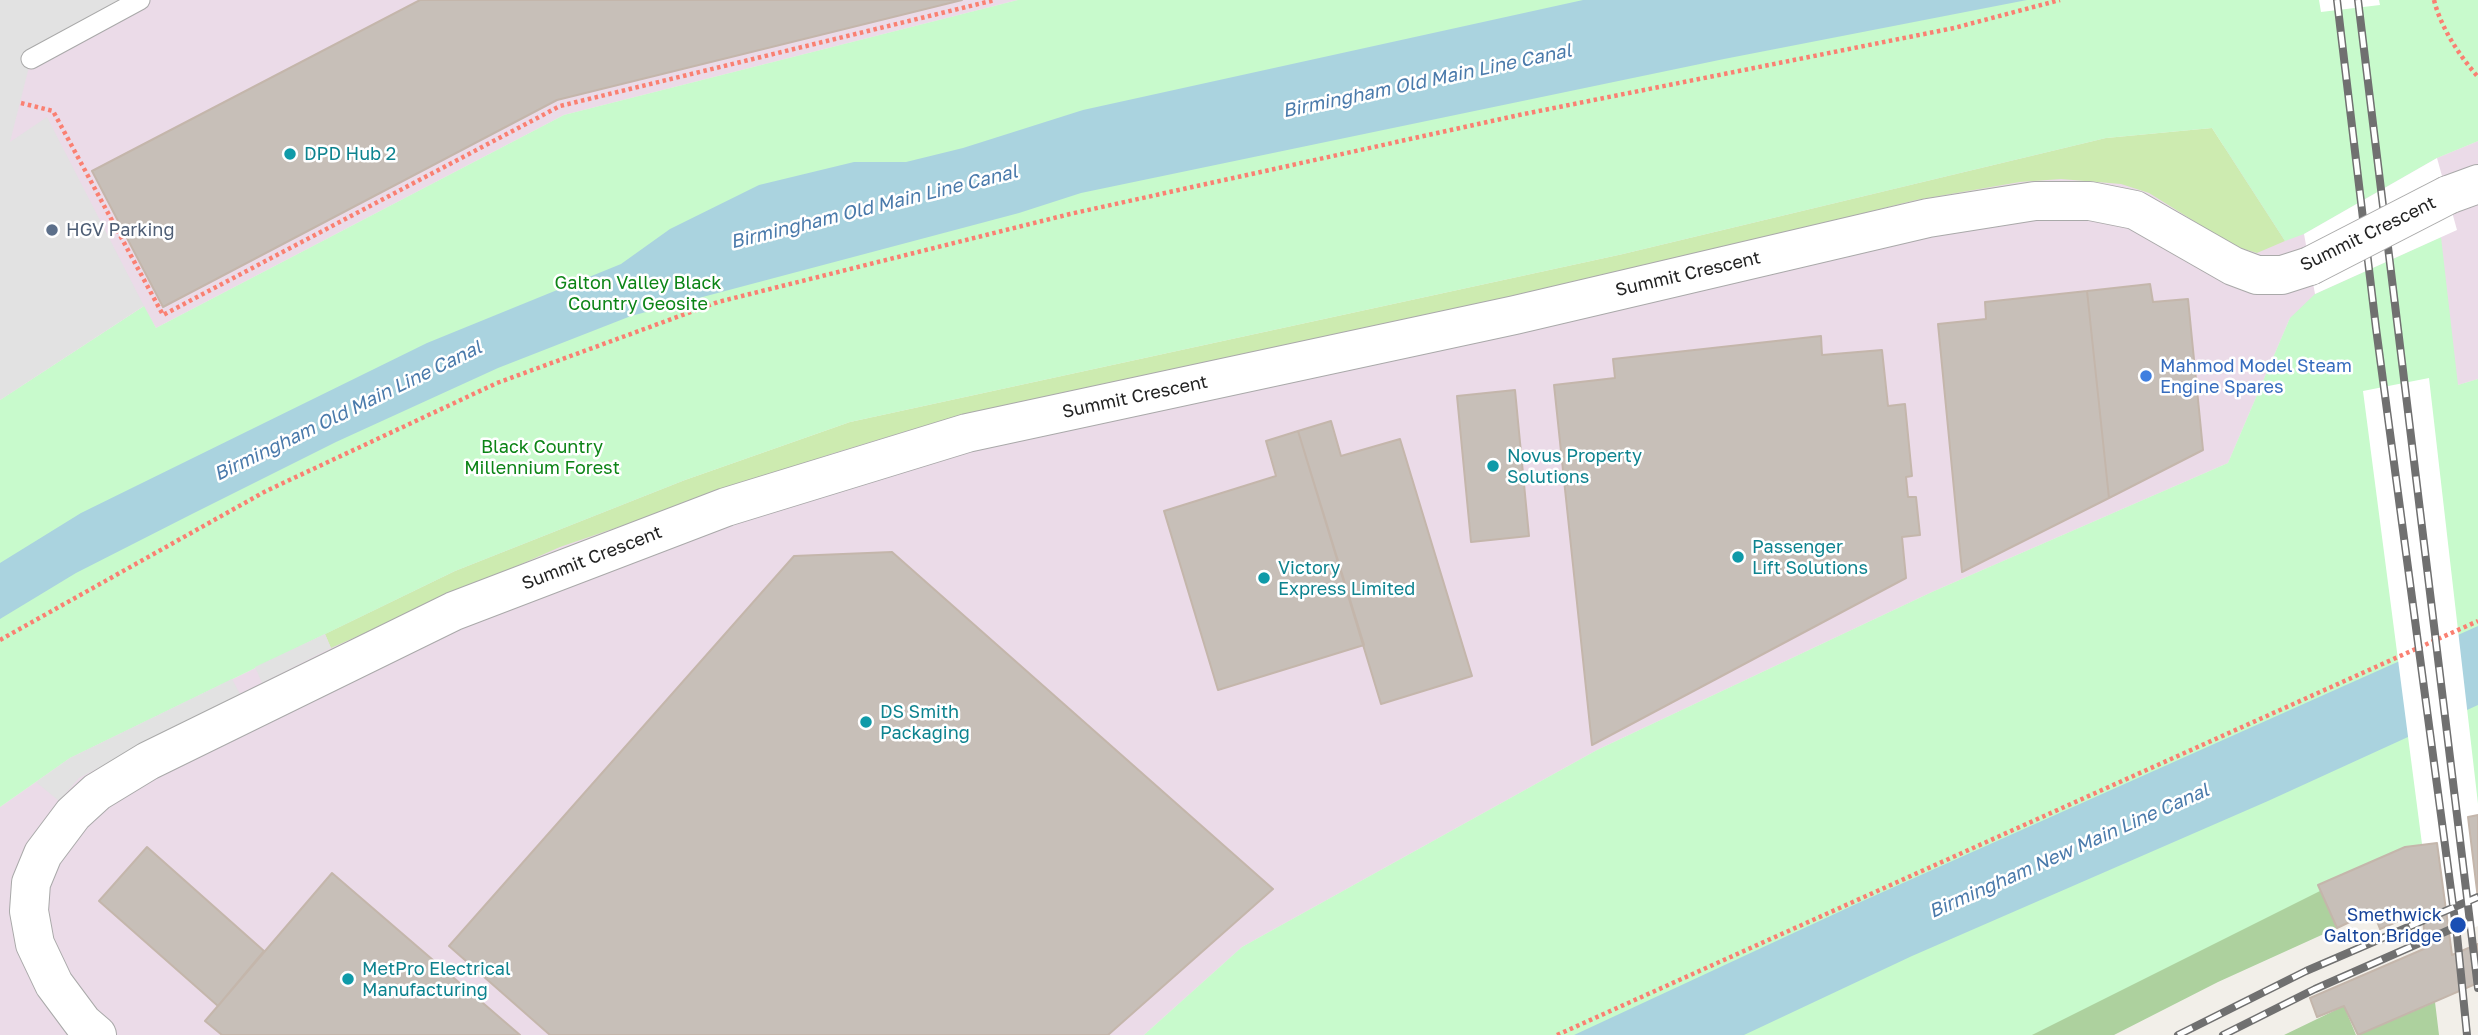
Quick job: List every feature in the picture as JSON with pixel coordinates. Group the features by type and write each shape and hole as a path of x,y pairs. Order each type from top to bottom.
{"street":[{"name":"Summit Crescent","path":"97,1035 83,1023 54,984 35,944 29,911 31,883 43,854 73,814 97,792 148,761 454,611 726,507 967,433 1515,315 1928,218 2035,201 2090,201 2135,210 2233,266 2257,275 2282,275 2310,266 2463,189"}],"lane":[{"path":"31,59 140,0"}],"path":[{"path":"20,103 53,111 163,315 560,106 995,0"},
{"path":"0,640 266,491 497,383 718,302 1097,208 1519,115 1954,28 2060,0"},
{"path":"2434,0 2437,14 2464,60 2478,77"},
{"path":"1557,1035 2478,621"}],"shaded area":[{"path":"0,0 1018,0 564,115 156,328 143,306 0,400"},
{"name":"HGV Parking","path":"0,0 140,0 31,59 10,142 47,117 144,306 0,400"},
{"path":"2106,138 2437,158 2478,141 2478,379 2458,385 2290,318 2228,463 1932,592 1597,750 1242,947 1144,1035 0,1035 0,807 70,758 455,571 685,480"},
{"path":"325,634 331,648 262,683 255,667"},
{"path":"232,679 240,694 79,778 59,801 36,782 70,758"}],"green space":[{"name":"Galton Valley Black Country Geosite","path":"1018,0 2478,0 2478,141 2437,158 2304,234 2285,241 2212,128 2106,138 1623,254 850,422 685,480 455,571 70,758 0,807 0,400 144,306 156,328 564,115"},
{"path":"2212,128 2285,241 2257,253 2234,246 2149,193 2121,184 2061,179 2020,182 1916,200 1592,281 914,429 831,454 560,547 331,648 325,634 455,571 685,480 850,422 1623,254 2106,138"},
{"path":"2441,237 2458,385 2478,379 2478,804 2422,845 2405,847 2319,885 2320,891 2032,1035 1144,1035 1242,947 1597,750 1932,592 2228,463 2290,318 2315,294"},
{"path":"2478,711 2422,845 2405,847 2318,885 2337,928 2218,982 2114,1035 1901,1035"},
{"path":"2435,1002 2439,1035 2358,1035"},
{"path":"2344,1006 2356,1035 2284,1035"}],"water":[{"name":"Birmingham Old Main Line Canal","path":"1583,0 2027,0 1724,59 1081,193 1019,213 631,316 498,368 336,442 76,573 0,619 0,563 81,513 427,343 621,264 670,229 759,185 854,162 906,162 963,148 1083,110"},
{"name":"Birmingham New Main Line Canal","path":"2478,626 2478,705 2268,801 1912,956 1744,1035 1574,1035 1856,904"}],"pier":[{"path":"2319,0 2379,0 2380,5 2321,12"},
{"path":"2437,158 2457,230 2315,294 2304,234"},
{"path":"2429,378 2478,804 2478,926 2426,948 2415,846 2422,844 2363,391"}],"building":[{"name":"DPD Hub 2","path":"420,0 962,0 557,100 163,307 92,171"},
{"name":"Mahmod Model Steam Engine Spares","path":"2150,284 2153,302 2188,299 2203,450 2109,498 2087,291"},
{"path":"2087,291 2109,498 1962,572 1938,324 1986,319 1985,302"},
{"name":"Passenger Lift Solutions","path":"1821,336 1822,355 1882,350 1888,406 1905,404 1912,476 1906,477 1908,497 1916,497 1920,535 1902,537 1906,578 1592,745 1554,385 1615,378 1613,359"},
{"name":"Novus Property Solutions","path":"1515,390 1529,536 1471,542 1457,396"},
{"path":"1331,421 1341,456 1400,439 1472,676 1381,704 1298,431"},
{"name":"Victory Express Limited","path":"1298,431 1364,645 1218,690 1164,511 1276,476 1266,441"},
{"name":"DS Smith Packaging","path":"892,552 1273,889 1108,1035 550,1035 449,946 794,556"},
{"path":"2478,815 2478,899 2468,817"},
{"path":"2437,843 2452,955 2478,944 2478,983 2358,1035 2344,1006 2317,1017 2310,998 2426,948 2422,911 2380,929 2373,911 2337,928 2318,885 2405,847"},
{"path":"147,847 264,951 218,1006 99,901"},
{"name":"MetPro Electrical Manufacturing","path":"332,873 520,1035 222,1035 205,1021"}],"railway":[{"path":"2337,0 2376,328 2457,935 2467,1035"},
{"path":"2358,0 2478,988"},
{"path":"2178,1035 2306,971 2478,897"},
{"path":"2223,1035 2315,989 2465,923"}],"place":[{"name":"DPD Hub 2","path":"290,154"},
{"name":"HGV Parking","path":"52,230"},
{"name":"Mahmod Model Steam Engine Spares","path":"2146,376"},
{"name":"Novus Property Solutions","path":"1493,466"},
{"name":"Passenger Lift Solutions","path":"1738,557"},
{"name":"Victory Express Limited","path":"1264,578"},
{"name":"DS Smith Packaging","path":"866,722"},
{"name":"Smethwick Galton Bridge","path":"2458,925"},
{"name":"MetPro Electrical Manufacturing","path":"348,979"}],"park label":[{"name":"Black Country Millennium Forest","path":"542,457"}]}
